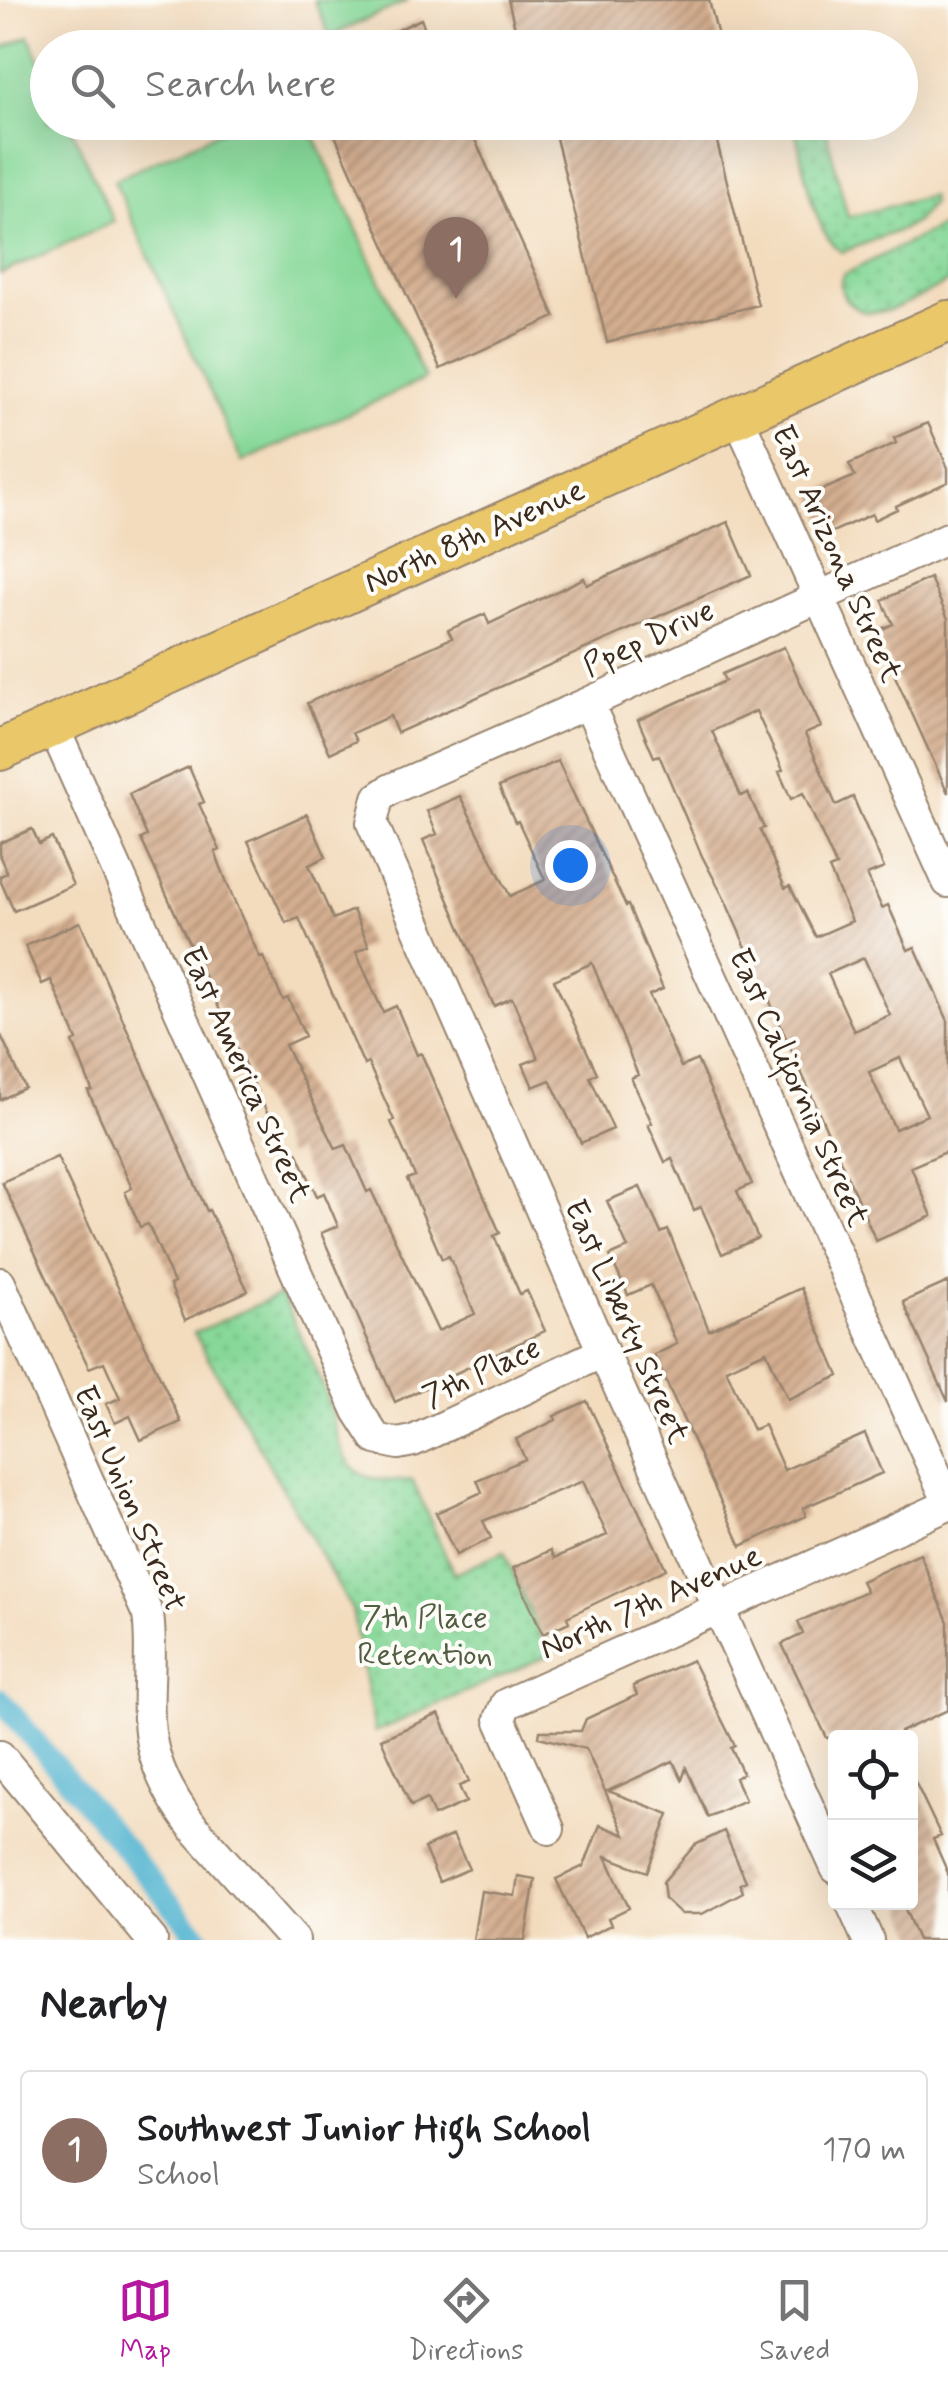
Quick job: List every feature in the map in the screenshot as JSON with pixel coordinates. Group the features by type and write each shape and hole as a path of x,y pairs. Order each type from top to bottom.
{"main road":[{"name":"North 8th Avenue","path":"0,750 948,322"}],"street":[{"name":"East Arizona Street","path":"738,416 948,882"},
{"name":"Ppep Drive","path":"378,798 948,538"},
{"name":"East California Street","path":"588,703 948,1503"},
{"name":"East America Street","path":"54,726 358,1410 376,1438 385,1443"},
{"name":"East Liberty Street","path":"378,798 372,822 383,854 828,1850"},
{"name":"East Union Street","path":"0,1283 148,1615 152,1642 149,1720 166,1784 194,1828 294,1940"},
{"name":"7th Place","path":"385,1443 413,1441 603,1352"},
{"name":"North 7th Avenue","path":"549,1829 500,1719 506,1704 948,1503"},
{"path":"0,1756 152,1940"},
{"path":"855,1910 868,1940"}],"green space":[{"path":"314,0 409,0 343,30 327,30"},
{"path":"29,36 30,140 77,140 114,222 0,274 0,49"},
{"path":"201,140 316,140 425,379 242,462 114,180"},
{"path":"798,140 828,140 848,217 931,196 932,203 916,222 842,252 823,229"},
{"path":"948,223 948,282 885,311 872,313 847,301 841,287 843,275"},
{"name":"7th Place Retention","path":"281,1294 323,1387 345,1457 367,1477 412,1480 454,1574 504,1552 549,1655 375,1732 352,1610 194,1333"}],"building":[{"path":"508,0 709,0 716,30 516,30"},
{"path":"421,19 426,30 397,30"},
{"path":"337,140 475,140 555,317 440,369"},
{"path":"556,140 717,140 758,305 607,342"},
{"path":"928,423 948,468 948,482 874,520 872,514 830,533 813,494 855,476 849,464 896,443 894,438"},
{"path":"728,522 751,575 397,733 390,716 352,733 356,741 330,753 307,703 452,638 448,630 485,614 489,624 584,578 587,585"},
{"path":"930,578 948,619 948,793 875,632 893,624 882,600"},
{"path":"784,647 821,727 805,734 836,805 853,797 884,868 867,875 882,908 888,905 908,950 915,947 948,1021 948,1151 911,1167 932,1216 876,1241 659,755 654,757 638,720 725,681 722,674","holes":["756,711 783,770 779,772 791,799 803,793 836,866 829,869 852,921 816,937 790,886 785,888 748,793 741,796 712,731","864,958 890,1015 854,1031 828,974","900,1058 927,1115 895,1129 869,1072"]},
{"path":"558,761 628,905 663,989 649,995 681,1067 697,1060 752,1184 737,1191 758,1238 722,1254 701,1207 694,1210 672,1159 665,1162 648,1124 652,1123 631,1078 638,1075 592,963 554,980 597,1073 590,1077 613,1129 581,1143 550,1080 533,1087 523,1064 538,1058 512,998 494,1006 423,840 437,834 427,811 460,796 510,896 545,880 499,787"},
{"path":"189,767 204,802 199,804 220,850 215,852 233,898 260,958 263,957 283,1000 288,998 305,1036 285,1045 336,1149 346,1145 367,1192 371,1190 438,1331 475,1314 449,1256 442,1259 407,1179 415,1176 391,1122 394,1120 368,1063 364,1065 299,918 286,923 248,841 307,814 326,857 309,865 333,919 353,910 369,946 356,952 383,1012 396,1006 417,1055 421,1053 500,1233 494,1236 520,1294 527,1291 545,1331 395,1402 321,1233 338,1226 324,1193 317,1196 297,1152 287,1156 141,839 147,836 129,794"},
{"path":"32,829 39,844 52,838 73,885 14,911 0,880 7,873 0,857 0,843"},
{"path":"80,922 207,1211 248,1291 185,1320 170,1285 174,1283 148,1224 140,1227 125,1192 132,1188 88,1091 92,1090 73,1042 77,1040 51,980 42,984 25,946"},
{"path":"0,1033 25,1088 0,1100"},
{"path":"57,1157 181,1422 141,1440 130,1416 115,1423 106,1404 120,1398 104,1362 89,1368 2,1182"},
{"path":"640,1187 661,1233 668,1230 709,1330 801,1288 839,1376 788,1399 766,1351 726,1369 753,1430 764,1425 784,1470 865,1434 882,1473 803,1508 806,1516 741,1546 654,1355 677,1344 651,1285 628,1295 610,1256 628,1248 607,1201"},
{"path":"948,1282 948,1402 903,1302"},
{"path":"587,1401 666,1569 567,1617 569,1622 543,1634 513,1568 551,1550 555,1558 607,1535 583,1481 483,1521 491,1538 456,1555 436,1513 482,1492 477,1480 525,1459 516,1439"},
{"path":"920,1554 948,1622 948,1710 904,1730 828,1730 827,1738 782,1644 803,1634 798,1622 866,1591 861,1581"},
{"path":"692,1660 735,1746 731,1748 743,1774 735,1778 745,1800 708,1817 686,1768 682,1780 673,1761 608,1791 669,1814 647,1872 606,1856 629,1908 608,1918 611,1925 584,1938 556,1879 584,1866 600,1825 625,1835 586,1749 539,1737 540,1731 581,1731 586,1719 637,1695 633,1686"},
{"path":"439,1714 469,1782 459,1786 466,1802 434,1816 427,1799 411,1806 381,1739"},
{"path":"918,1788 941,1836 933,1839 948,1873 948,1940 918,1940 905,1910 918,1910"},
{"path":"724,1831 746,1881 740,1884 743,1892 702,1914 681,1914 665,1899 663,1882 695,1845"},
{"path":"453,1835 469,1869 439,1882 424,1848"},
{"path":"518,1876 535,1879 525,1940 473,1940 481,1891 515,1896"}],"waterway":[{"path":"0,1699 201,1940"}],"place":[{"name":"Southwest Junior High School","path":"456,299"}]}
